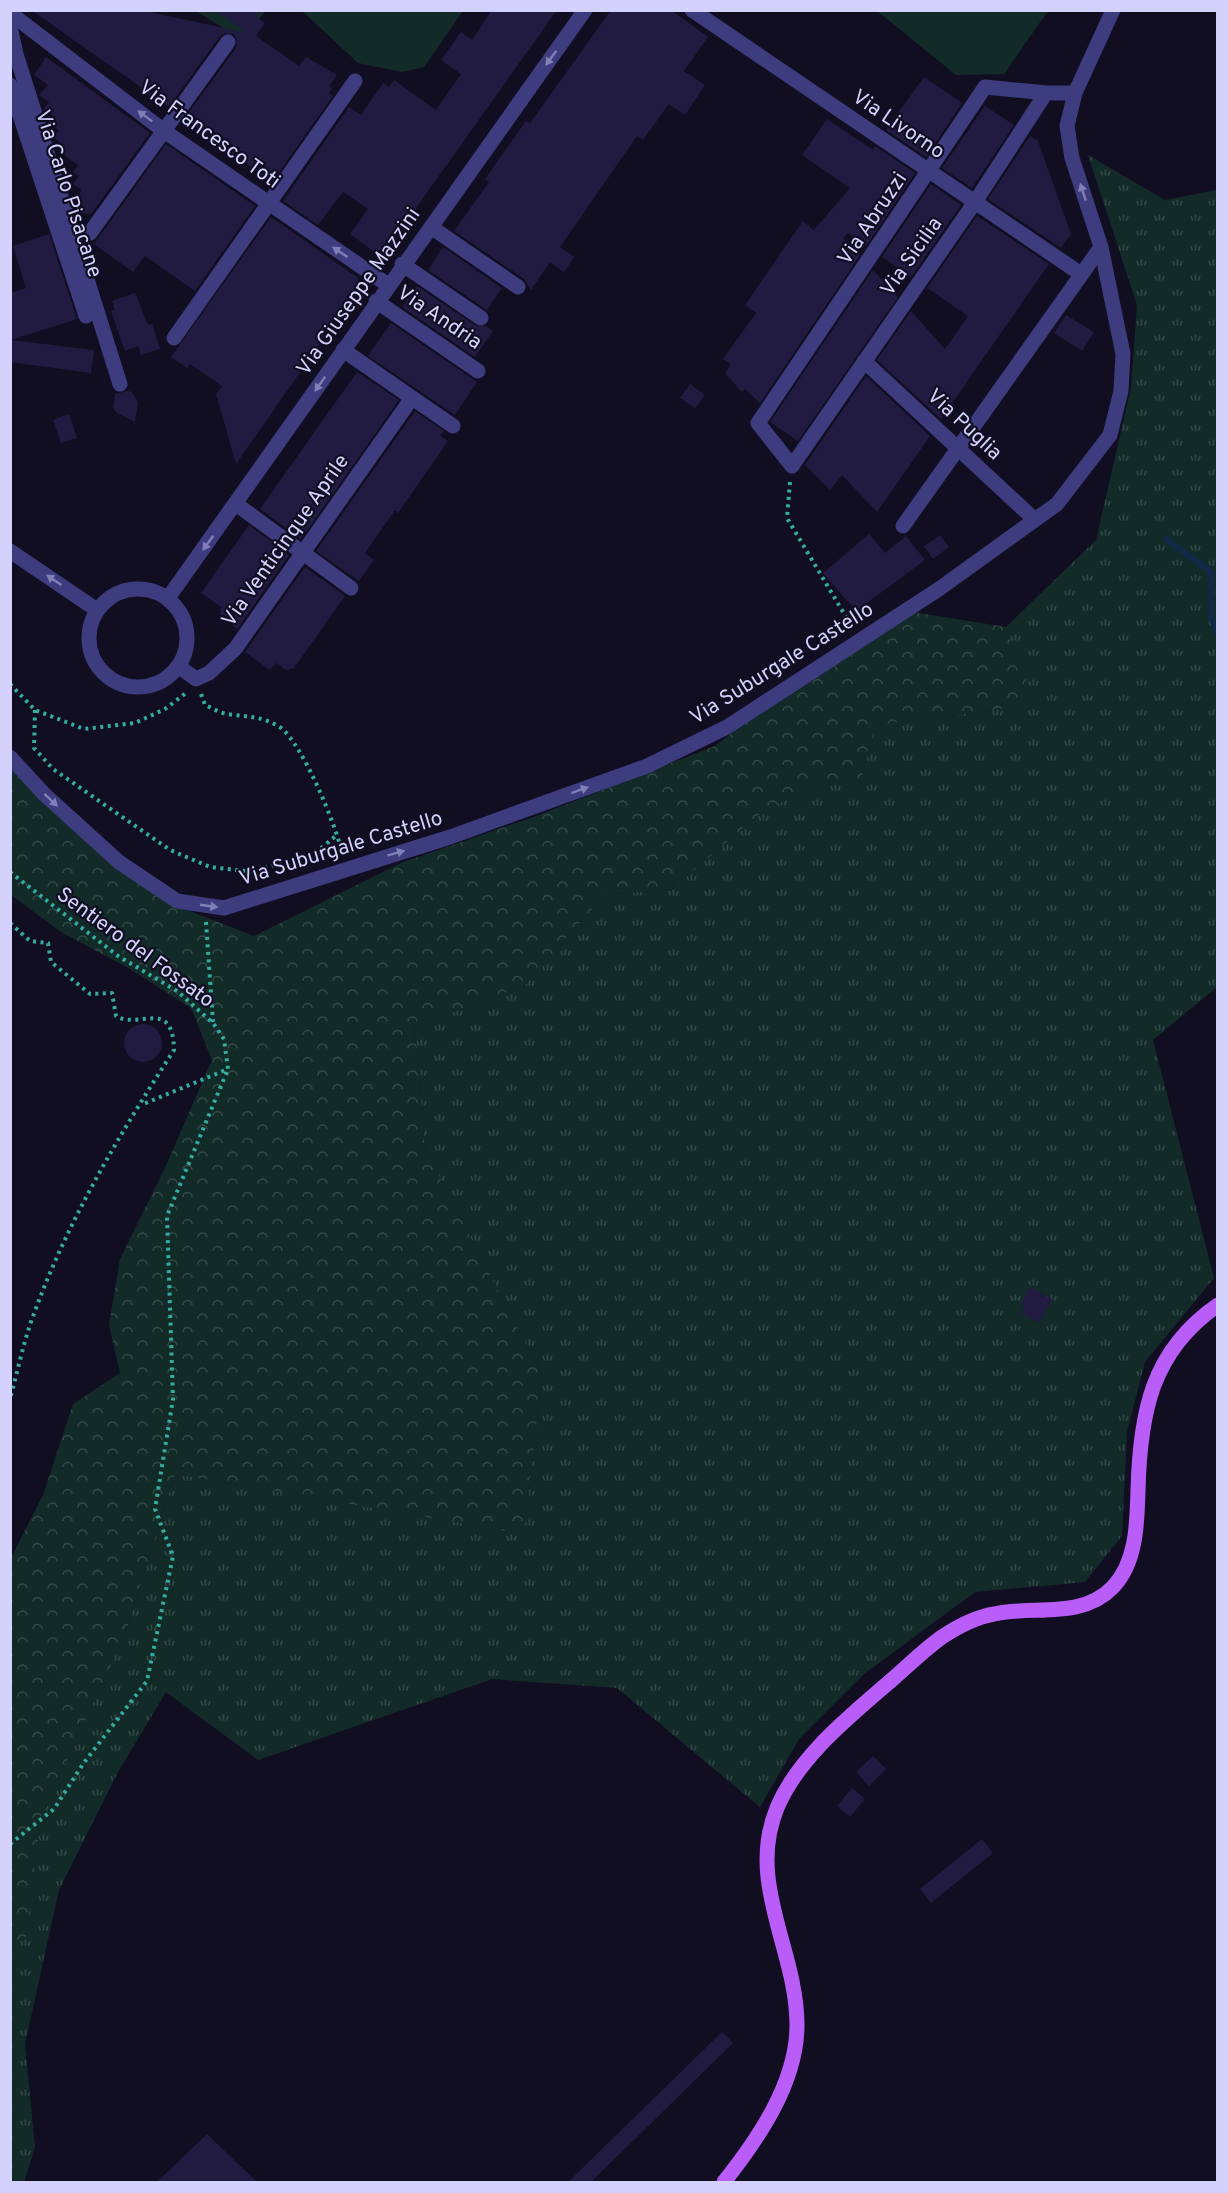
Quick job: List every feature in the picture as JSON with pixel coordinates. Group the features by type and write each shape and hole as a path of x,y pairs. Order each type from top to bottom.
{"main road":[{"path":"724,2182 777,2101 788,2075 794,2051 797,2026 795,2004 772,1912 767,1879 772,1823 788,1788 833,1734 943,1636 968,1623 993,1614 1077,1607 1101,1597 1118,1582 1134,1544 1140,1436 1151,1391 1175,1345 1197,1321 1218,1305"}],"street":[{"name":"Via Giuseppe Mazzini","path":"168,598 344,350 402,264 585,10"},
{"name":"Via Livorno","path":"692,10 1081,274"},
{"name":"Via Suburgale Castello","path":"10,757 44,794 119,862 177,901 224,908 450,837 647,766 728,727 860,641 1057,504 1110,435 1121,391 1123,354 1101,247 1072,158 1067,126 1075,93 1113,10"},
{"name":"Via Francesco Toti","path":"10,13 164,131 388,285"},
{"path":"10,27 16,54 120,384"},
{"path":"90,233 228,42"},
{"path":"174,338 355,81"},
{"name":"Via Carlo Pisacane","path":"10,85 86,316"},
{"name":"Via Abruzzi","path":"792,466 758,423 930,172 985,87 1046,93"},
{"path":"1046,93 1075,93"},
{"name":"Via Sicilia","path":"792,466 975,202 1046,93"},
{"path":"431,226 518,287"},
{"path":"903,526 1101,247"},
{"path":"402,264 482,318"},
{"name":"Via Andria","path":"376,301 478,371"},
{"path":"344,350 453,426"},
{"name":"Via Puglia","path":"864,361 1035,520"},
{"name":"Via Venticinque Aprile","path":"196,679 209,673 235,649 412,398"},
{"path":"236,504 351,588"},
{"path":"10,551 98,610"},
{"path":"138,588 154,591 168,598 180,612 187,630 186,648 178,666 168,677 154,685 132,686 110,679 99,668 91,654 88,639 91,624 98,610 108,598 122,591 138,588"},
{"path":"178,666 196,679"}],"path":[{"path":"792,466 787,518 860,641"},
{"path":"10,684 35,710 84,729 135,723 182,699 196,679"},
{"path":"196,679 205,705 225,714 256,716 281,728 297,747 338,834 345,869"},
{"path":"35,710 34,748 53,769 170,850 210,867 253,872 319,850 338,834"},
{"name":"Sentiero del Fossato","path":"10,872 118,956 177,991 213,1023 224,1039 228,1069"},
{"path":"205,905 213,1023"},
{"path":"10,923 30,941 48,943 51,962 90,994 112,993 116,1016 122,1019 147,1016 169,1025 174,1035 174,1050 94,1181 67,1237 34,1312 10,1399"},
{"path":"139,1106 228,1069"},
{"path":"10,1844 54,1809 83,1764 147,1681 173,1557 155,1509 173,1399 167,1216 228,1069"}],"green space":[{"path":"1048,10 1004,74 956,75 877,11"},
{"path":"196,11 265,11 243,40"},
{"path":"302,11 463,11 424,67 402,72 358,63"},
{"path":"1088,155 1165,200 1217,190 1217,987 1153,1040 1214,1278 1145,1362 1127,1432 1122,1536 1085,1582 975,1592 864,1674 799,1739 760,1807 617,1688 492,1679 258,1760 166,1692 118,1772 59,1890 25,2044 35,2147 24,2182 11,2182 11,1868 125,1635 175,1474 524,1533 542,1375 425,1149 415,1026 524,986 604,895 672,889 763,811 816,784 859,785 877,725 1035,705 1006,627 1096,540 1131,388 1137,305"},
{"path":"894,609 1006,627 1036,705 877,725 859,785 816,785 763,811 672,889 604,895 524,986 415,1026 425,1149 542,1375 524,1534 175,1474 125,1635 41,1816 26,1938 11,1941 11,1558 43,1495 73,1404 120,1373 109,1325 120,1259 164,1170 212,1060 191,1008 130,969 61,932 11,895 11,760 174,905 254,936 401,863 539,815 715,746"}],"building":[{"path":"31,10 140,10 248,33 214,10 260,10 256,17 265,23 256,36 299,66 306,57 337,75 329,86 332,89 329,93 333,96 272,182 184,119 236,48 237,39 233,34 225,33 220,36 169,107"},
{"path":"492,10 557,10 381,257 350,234 368,209 343,192 318,225 283,201 349,107 361,115 383,83 389,87 394,80 436,110 461,74 441,60 461,32 472,40"},
{"path":"611,10 671,10 708,37 684,71 705,85 685,115 669,104 643,140 637,136 560,247 574,257 564,272 550,262 531,290 524,279 454,231 489,182 485,179 526,121 530,123"},
{"path":"46,57 150,133 91,214 81,213 82,202 76,198 82,190 73,184 79,176 73,172 78,165 59,151 63,145 53,137 59,130 47,121 56,118 44,109 49,102 39,95 48,85 34,75"},
{"path":"924,77 962,103 926,157 886,130"},
{"path":"985,106 1014,125 972,188 942,168"},
{"path":"827,119 873,150 875,146 915,173 866,246 848,233 843,238 860,255 760,403 745,389 742,392 725,373 731,364 723,359 756,313 745,305 803,221 814,230 850,188 802,155"},
{"path":"1030,136 1038,141 1071,234 1061,248 988,199"},
{"path":"166,144 255,206 195,291 145,256 133,272 94,244"},
{"path":"931,184 961,205 911,277 882,257"},
{"path":"977,216 1049,264 941,419 877,360 911,311 945,349 968,316 927,288"},
{"path":"271,217 358,278 358,289 236,464 216,394 222,386 190,364 187,368 171,357"},
{"path":"49,234 77,319 11,340 94,350 91,373 10,362 10,293 26,288 13,246"},
{"path":"443,247 502,288 487,310 428,270"},
{"path":"873,270 898,297 798,441 770,422"},
{"path":"417,286 476,326 486,326 493,331 475,357 402,307"},
{"path":"135,293 148,325 152,324 160,349 141,355 138,346 125,351 111,311 115,310 112,301"},
{"path":"1066,315 1094,332 1082,351 1054,333"},
{"path":"391,323 477,382 455,415 368,356"},
{"path":"357,372 399,400 301,539 260,509"},
{"path":"866,376 930,436 877,512 842,475 830,490 805,465"},
{"path":"690,384 705,395 695,408 680,398"},
{"path":"132,392 138,402 135,422 117,413 113,408 115,394"},
{"path":"415,411 444,431 440,436 448,441 398,513 395,510 365,553 374,560 359,581 316,551"},
{"path":"69,414 77,438 61,443 53,420"},
{"path":"249,525 289,555 237,629 220,616 221,607 201,593"},
{"path":"869,534 885,553 906,536 925,560 856,611 823,573"},
{"path":"940,535 949,547 933,559 924,546"},
{"path":"305,567 345,596 294,668 286,670 276,663 270,670 245,652"},
{"path":"143,1024 150,1025 156,1030 161,1036 161,1050 156,1056 150,1061 143,1062 136,1061 130,1056 125,1050 124,1043 125,1036 130,1030 136,1025"},
{"path":"1030,1287 1052,1299 1039,1323 1021,1313 1025,1306 1021,1303"},
{"path":"873,1756 886,1769 869,1786 856,1772"},
{"path":"852,1788 865,1799 850,1817 837,1806"},
{"path":"982,1839 993,1853 931,1903 920,1889"},
{"path":"722,2032 733,2043 591,2182 568,2182"},
{"path":"207,2134 257,2182 157,2182"}],"waterway":[{"path":"1166,539 1211,572 1211,617 1218,635"}]}
